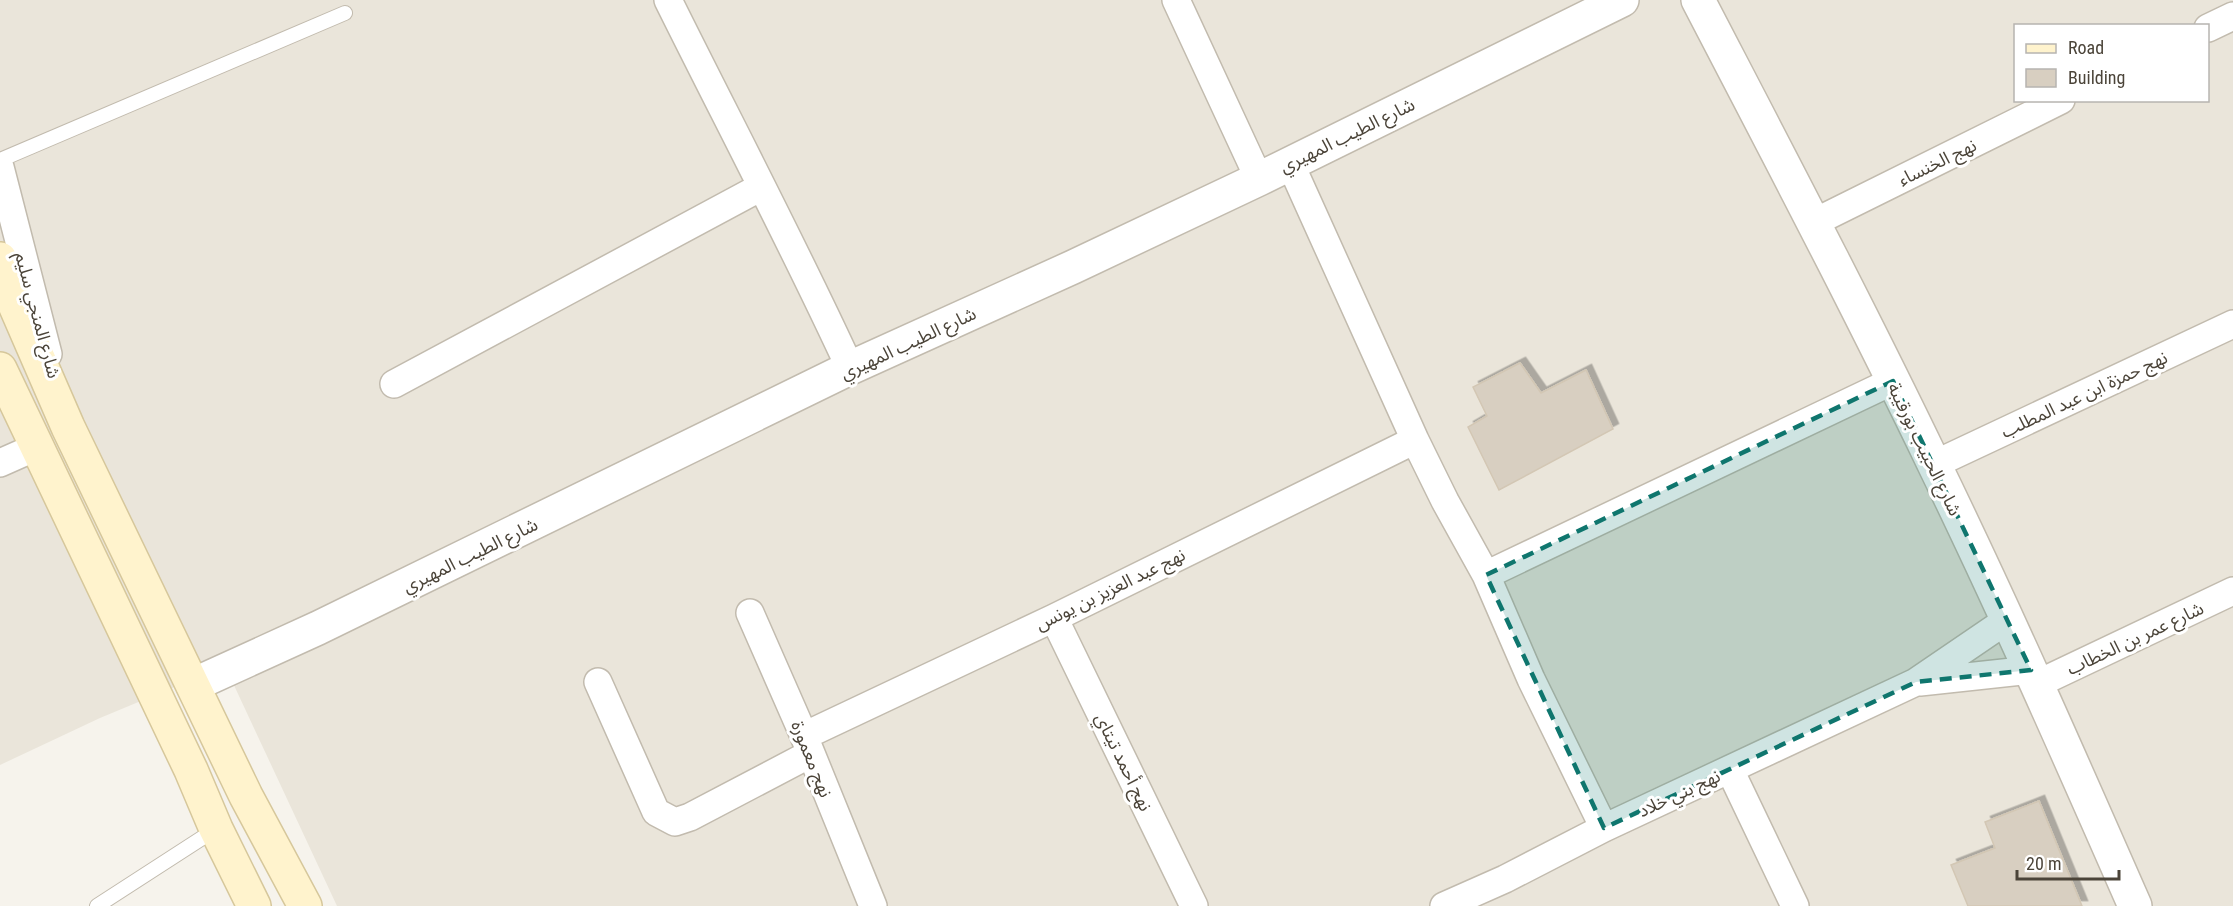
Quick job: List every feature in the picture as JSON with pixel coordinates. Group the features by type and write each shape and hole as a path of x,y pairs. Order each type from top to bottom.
{"main road":[{"path":"0,259 15,305 68,427 246,795 305,906"},
{"path":"0,369 254,906"}],"street":[{"path":"668,0 804,268 850,368"},
{"path":"1176,0 1258,179"},
{"name":"شارع الطيب المهيري","path":"193,685 318,628 850,368 1073,267 1258,179 1622,0"},
{"name":"شارع الحبيب بورقيبة","path":"1698,0 1935,465 2034,677 2135,906"},
{"path":"2209,28 2233,16"},
{"name":"نهج الخنساء","path":"1813,223 2057,102"},
{"path":"1290,163 1415,440 1445,501 1486,575 1531,679 1604,828"},
{"name":"شارع المنجي سليم","path":"0,167 68,427"},
{"path":"394,384 761,187"},
{"name":"نهج حمزة ابن عبد المطلب","path":"1935,465 2233,324"},
{"path":"1486,575 1893,381"},
{"name":"نهج عبد العزيز بن يونس","path":"598,682 656,812 675,822 690,817 807,745 1054,618 1415,440"},
{"path":"0,463 36,447"},
{"name":"شارع عمر بن الخطاب","path":"2034,677 2233,591"},
{"name":"نهج معمورة","path":"750,613 873,906"},
{"name":"نهج أحمد تيتاي","path":"1054,618 1194,906"},
{"name":"نهج بني خلاد","path":"1444,906 1505,879 1604,828 1916,682 2007,620"},
{"name":"نهج بني خلاد","path":"1916,682 2034,677"},
{"path":"1730,770 1795,906"}],"lane":[{"path":"0,160 345,13"},
{"path":"97,906 216,829"}],"highlighted area":[{"path":"1893,381 2031,670 1916,682 1604,828 1486,575"}],"shaded area":[{"path":"0,0 2233,0 2233,906 337,906 225,666 100,718 0,765"}],"building":[{"path":"1520,363 1541,393 1586,370 1613,429 1499,490 1468,427 1487,416 1473,387"},
{"path":"2039,801 2082,906 1968,906 1951,865 1995,848 1985,822"}]}
